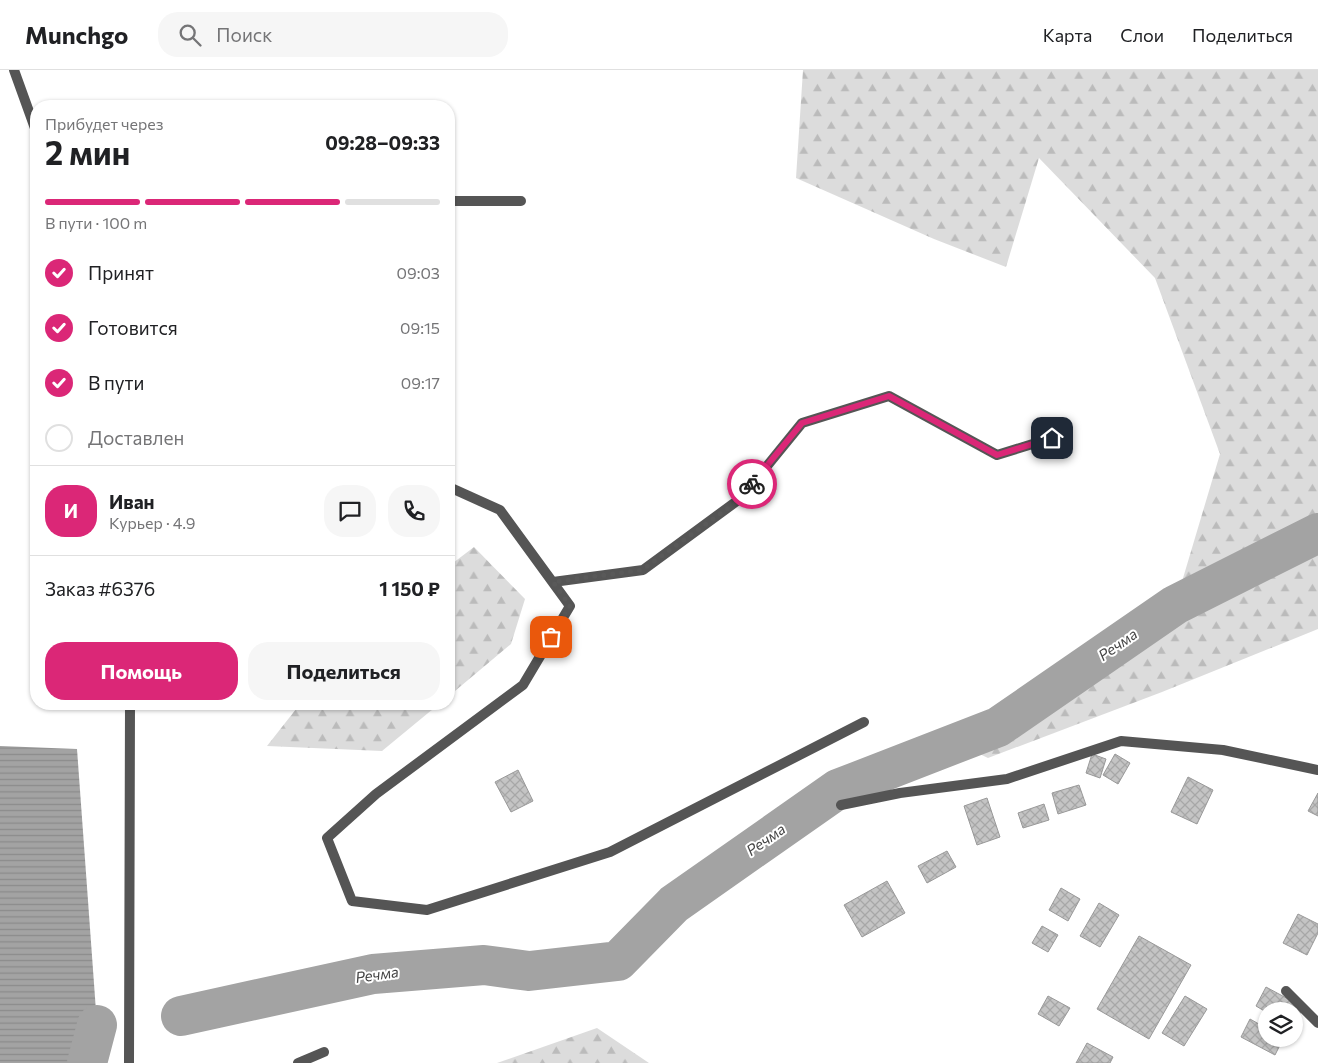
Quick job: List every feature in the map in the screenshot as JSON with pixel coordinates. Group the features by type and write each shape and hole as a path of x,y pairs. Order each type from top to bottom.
{"street":[{"path":"14,70 30,114"},
{"path":"455,201 521,200"},
{"path":"553,582 642,570 742,498 802,423 889,396 997,455 1052,438"},
{"path":"455,490 500,510 570,606 523,685 376,794 327,838 352,901 426,910 610,852 864,722"},
{"path":"129,1063 130,710"},
{"path":"841,805 900,793 1007,778 1121,741 1223,750 1318,770"},
{"path":"1286,991 1318,1022"},
{"path":"298,1063 324,1052"}],"green space":[{"path":"803,70 1318,70 1318,629 1162,692 988,758 957,743 998,727 1175,605 1220,454 1155,278 1039,158 1006,267 934,239 796,178"},
{"path":"474,547 525,599 511,644 455,691 455,561"},
{"path":"295,710 432,710 382,751 267,746"},
{"path":"597,1028 649,1063 497,1063"}],"shaded area":[{"path":"0,746 77,749 97,1025 87,1063 0,1063"}],"building":[{"path":"1092,754 1106,759 1100,778 1086,773"},
{"path":"1115,754 1130,763 1118,784 1103,775"},
{"path":"518,770 533,801 511,812 495,782"},
{"path":"1188,777 1213,790 1197,824 1171,812"},
{"path":"1079,785 1086,805 1058,814 1052,793"},
{"path":"1318,793 1318,816 1308,811"},
{"path":"987,798 1000,837 977,845 964,806"},
{"path":"1044,804 1049,820 1023,828 1018,813"},
{"path":"947,851 956,867 927,883 918,866"},
{"path":"887,881 905,913 862,937 844,905"},
{"path":"1061,888 1080,899 1068,921 1049,910"},
{"path":"1099,903 1119,915 1100,947 1080,936"},
{"path":"1298,914 1318,924 1318,933 1307,955 1283,943"},
{"path":"1042,926 1058,935 1048,952 1032,943"},
{"path":"1139,936 1191,965 1149,1039 1097,1009"},
{"path":"1266,987 1294,1002 1258,1002"},
{"path":"1048,996 1070,1008 1059,1026 1038,1014"},
{"path":"1185,996 1207,1009 1184,1046 1162,1033"},
{"path":"1250,1019 1258,1024 1258,1046 1241,1037"},
{"path":"1087,1043 1113,1057 1110,1063 1076,1063"},
{"path":"1260,1047 1279,1047 1275,1055"}],"waterway":[{"name":"Речма","path":"181,1016 373,974 484,965 529,971 618,961 674,904 838,789 998,727 1175,605 1318,533"},
{"name":"Речма","path":"87,1063 97,1025"}],"way so far":[{"path":"551,637 570,606 553,582 642,570 742,498 752,484"}],"route":[{"path":"752,484 802,423 889,396 997,455 1052,438"}]}
